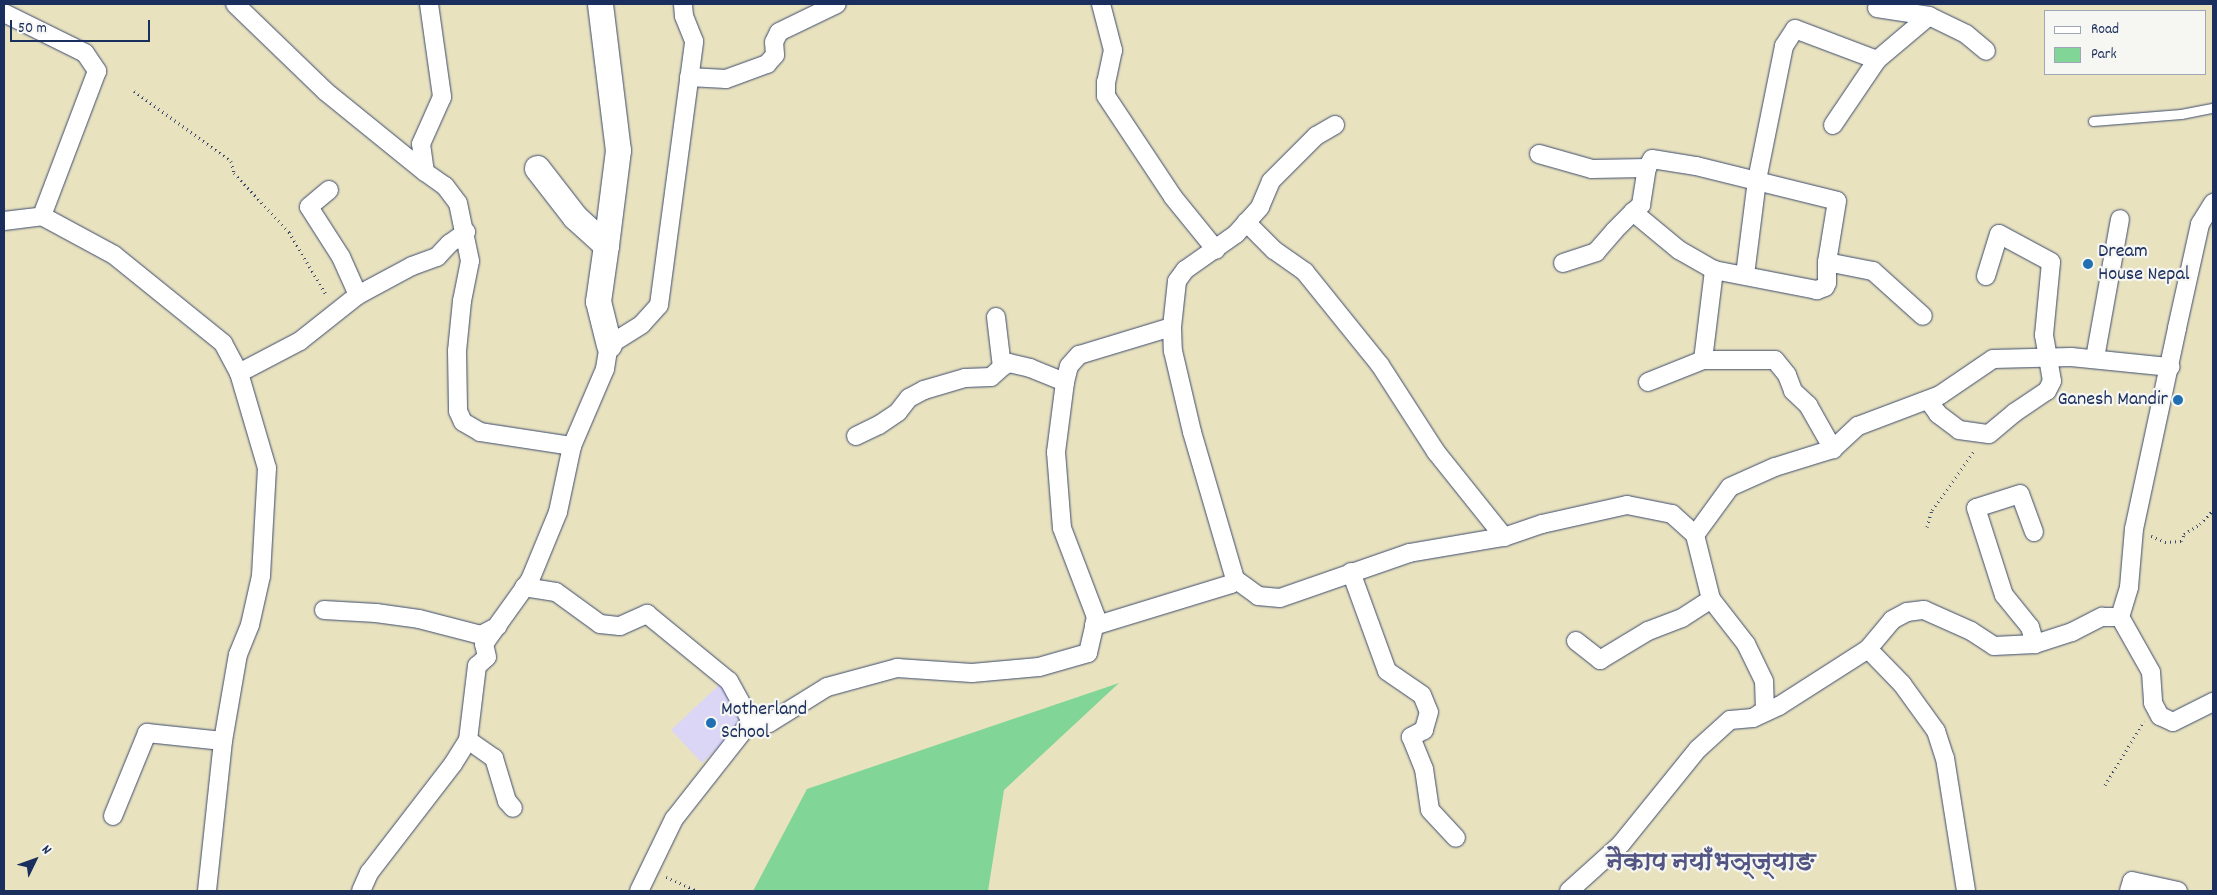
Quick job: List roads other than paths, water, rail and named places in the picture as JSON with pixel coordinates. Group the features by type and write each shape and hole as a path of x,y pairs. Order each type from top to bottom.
{"street":[{"path":"235,4 325,90 425,172 445,186 458,203 466,232 470,260 462,301 457,351 458,412 463,422 480,432 572,446"},
{"path":"425,172 421,144 442,97 429,4"},
{"path":"361,891 369,873 468,740 477,666 487,657 484,644 530,580 558,512 572,446 605,369 609,344 598,301 618,150 600,4"},
{"path":"609,344 642,324 658,305 694,41 684,16 683,4"},
{"path":"689,77 726,79 767,64 775,56 774,42 779,32 837,4"},
{"path":"1101,4 1113,50 1106,82 1106,96 1173,197 1216,250"},
{"path":"1877,8 1929,16 1966,34 1986,51"},
{"path":"4,13 85,53 97,71 42,216"},
{"path":"1833,125 1877,60 1929,16"},
{"path":"1745,275 1757,180 1784,46 1794,29 1877,60"},
{"path":"1335,125 1316,136 1271,182 1260,207 1236,234 1216,250 1185,270 1177,281 1172,326 1173,351 1192,432 1235,579 1258,596 1280,598 1409,553 1504,537 1542,524 1628,505 1672,514 1694,535 1711,599 1746,644 1764,682 1765,710 1753,718"},
{"path":"1539,154 1592,169 1646,168"},
{"path":"1563,262 1596,252 1633,212 1641,205 1646,168 1652,159 1757,180 1837,201 1827,262 1827,283 1825,287 1817,290 1714,270 1679,250 1633,212"},
{"path":"537,168 575,217 606,245"},
{"path":"329,190 309,207 341,257 358,295"},
{"path":"2213,203 2200,224 2134,529 2129,587 2120,617 2151,672 2155,707 2160,716 2173,722 2213,702"},
{"path":"4,221 42,216 114,254 223,343 239,373 267,468 261,576 250,626 238,654 223,741 207,891"},
{"path":"2095,358 2120,220"},
{"path":"1246,222 1274,250 1305,272 1380,365 1436,452 1504,537"},
{"path":"239,373 305,338 358,295 412,266 437,257 449,244 466,232"},
{"path":"1928,400 1938,414 1960,430 1985,434 1997,430 2014,413 2047,391 2052,381 2046,356 2044,335 2051,262 1999,234 1986,276"},
{"path":"1827,262 1873,271 1924,316"},
{"path":"1703,360 1714,270"},
{"path":"996,318 1002,367"},
{"path":"751,721 769,723 827,687 897,668 972,673 1039,667 1088,653 1096,617 1062,528 1056,452 1065,382 1069,366 1079,355 1172,326"},
{"path":"1694,535 1730,487 1775,467 1833,449 1858,426 1928,400 1992,359 2046,356 2095,358 2170,367"},
{"path":"1648,382 1703,360 1775,360 1788,375 1793,391 1808,405 1833,449"},
{"path":"856,436 879,425 898,412 909,398 924,390 965,378 991,377 1009,363 1030,368 1065,382"},
{"path":"2034,532 2020,494 1976,508 2004,595 2030,627 2035,644"},
{"path":"1351,572 1388,671 1422,695 1429,712 1424,730 1411,737 1424,769 1430,810 1456,838"},
{"path":"1094,626 1231,584 1235,579"},
{"path":"524,587 556,592 600,624 620,626 647,614 729,681 751,721"},
{"path":"1576,641 1600,660 1648,631 1682,618 1711,599"},
{"path":"324,610 376,613 419,619 481,635 498,626"},
{"path":"1569,891 1621,844 1698,748 1730,720 1753,718 1779,706 1868,649 1892,620 1907,612 1924,610 1971,631 1994,646 2035,644 2072,632 2102,617 2120,617"},
{"path":"1868,649 1902,684 1936,731 1946,758 1966,891"},
{"path":"639,891 652,871 674,819 751,721"},
{"path":"113,816 147,733 223,741"},
{"path":"468,740 494,758 507,801 514,808"},
{"path":"2129,891 2132,881 2178,891"}],"lane":[{"path":"2093,121 2182,114 2213,108"}],"place":[{"name":"Dream House Nepal","path":"2088,264"},
{"name":"Ganesh Mandir","path":"2178,400"},
{"name":"Motherland School","path":"711,723"}],"district":[{"name":"नैकाप नयाँभञ्ज्याङ","path":"1711,864"}]}
